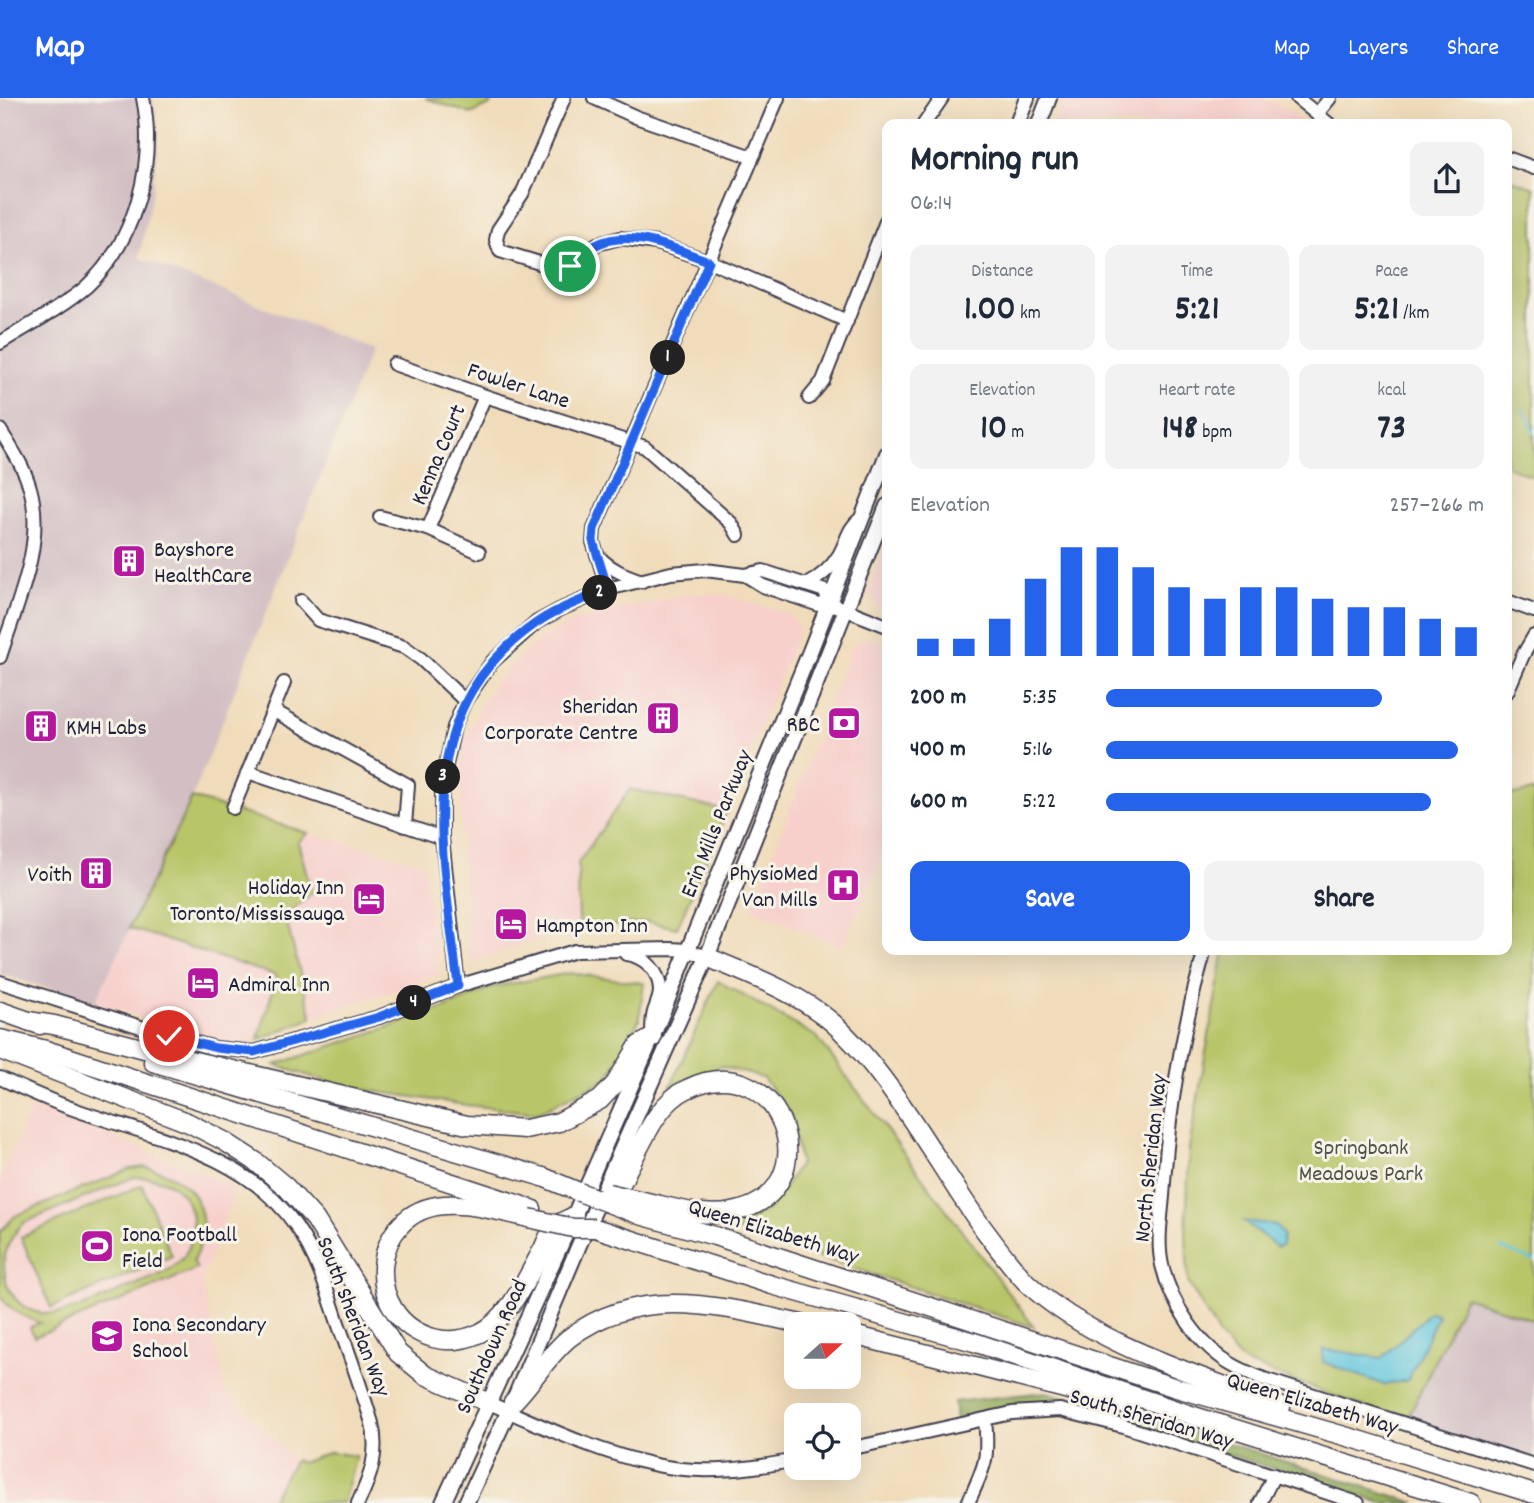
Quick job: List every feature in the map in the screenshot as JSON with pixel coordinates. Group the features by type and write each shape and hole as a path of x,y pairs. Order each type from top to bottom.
{"highway":[{"path":"707,957 776,986 802,1001 832,1023 858,1048 1006,1260 1044,1298 1090,1329 1363,1440"},
{"path":"0,1011 162,1065 543,1177 577,1205"},
{"path":"28,1021 54,1025 156,1052 467,1125 525,1129 559,1122 600,1100 615,1084 639,1045 652,1038"},
{"path":"0,1039 46,1050 530,1213"},
{"path":"0,1050 189,1123 255,1161 286,1187 315,1219 398,1353 425,1375 489,1403"},
{"path":"530,1213 445,1205 408,1217 388,1242 382,1274 386,1294 396,1315 420,1334 437,1339 466,1338 481,1333 504,1312 528,1276 555,1226 577,1205 602,1191 641,1208 704,1214 746,1209 771,1192 782,1176 788,1156 781,1117 770,1102 743,1084 725,1080 703,1082 684,1090 667,1104 653,1123 617,1191 595,1215"},
{"name":"Queen Elizabeth Way","path":"641,1208 741,1244 1173,1387 1363,1440 1534,1494"},
{"name":"Queen Elizabeth Way","path":"530,1213 573,1228 595,1215 626,1238 772,1285 975,1342 1197,1417 1471,1503"},
{"path":"511,1407 548,1358 569,1338 609,1317 652,1304 684,1302 784,1321"},
{"path":"861,1337 1175,1417 1197,1417"}],"main road":[{"path":"1019,119 1027,98"},
{"path":"1041,119 1049,98"},
{"name":"Erin Mills Parkway","path":"577,1205 652,1038 882,466"},
{"name":"Erin Mills Parkway","path":"595,1215 707,957 882,519"},
{"name":"Southdown Road","path":"443,1503 577,1205"},
{"name":"Southdown Road","path":"466,1503 595,1215"}],"street":[{"path":"0,343 65,303 87,285 107,262 124,235 141,194 146,152 143,98"},
{"path":"564,98 522,194 498,230 496,240 500,251 559,269 570,266 597,244 620,238 656,243 709,261 847,321"},
{"path":"594,98 636,117 752,157"},
{"path":"608,589 593,541 594,529 778,98"},
{"path":"928,119 942,98"},
{"path":"1297,98 1323,119"},
{"path":"1317,114 1330,98"},
{"path":"1512,160 1534,168"},
{"path":"809,398 823,381 882,232"},
{"name":"Fowler Lane","path":"394,364 645,447 732,523 738,535"},
{"name":"Kenna Court","path":"428,529 485,396"},
{"path":"0,430 26,477 31,491 34,523 30,561 0,657"},
{"name":"Kenna Court","path":"380,517 428,529 479,552"},
{"path":"806,585 824,573 834,562 851,525 861,517"},
{"path":"596,553 607,565 643,581"},
{"path":"458,986 442,838 442,784 448,748 465,701 492,662 517,638 537,622 561,609 608,589 671,573 705,570 745,576 763,586 819,606 829,603 882,624"},
{"path":"745,576 763,571 825,591 829,603"},
{"path":"301,601 317,620 404,648 421,659 465,701"},
{"path":"1512,603 1534,611"},
{"path":"1512,680 1522,655 1534,636"},
{"path":"233,808 284,682"},
{"path":"274,710 408,785 405,826"},
{"path":"248,772 442,838"},
{"path":"0,982 169,1036 216,1048 254,1052 379,1017 458,986 520,966 587,950 653,948 687,950 707,957"},
{"path":"587,950 602,954 629,954 648,962 659,980 660,993 653,1015 652,1038"},
{"name":"North Sheridan Way","path":"1203,955 1195,983 1178,1076 1165,1167 1159,1244 1161,1264 1167,1281 1191,1328 1233,1366 1264,1379 1534,1465"},
{"name":"South Sheridan Way","path":"0,1078 77,1110 202,1154 243,1175 275,1200 306,1242 322,1276 373,1423 376,1439 374,1462 358,1503"},
{"path":"489,1403 511,1407 611,1453 657,1465 723,1470 784,1462"},
{"name":"South Sheridan Way","path":"861,1446 1029,1410 1074,1412 1357,1503"},
{"path":"968,1503 987,1459 985,1419"},
{"path":"1260,1503 1274,1475"}],"shaded area":[{"path":"0,98 153,98 159,136 152,194 139,258 371,349 192,798 95,1002 0,974"},
{"path":"1064,98 1262,98 1292,111 1300,119 1056,119"},
{"path":"882,553 882,610 868,592"},
{"path":"694,593 723,595 790,614 799,630 727,811 630,789 578,863 579,929 544,937 474,962 469,959 460,782 464,744 482,703 497,680 524,653 544,637 574,621"},
{"path":"862,639 882,642 882,860 842,947 752,909 851,648"},
{"path":"308,833 423,863 439,975 312,1018 285,916 312,893 298,842"},
{"path":"129,928 277,976 258,1040 223,1044 95,1002"},
{"name":"Iona Secondary School","path":"31,1106 236,1187 202,1280 225,1391 295,1460 269,1503 0,1503 0,1179"},
{"path":"1465,1297 1534,1320 1534,1466 1406,1422"}],"green space":[{"path":"425,98 494,98 490,105 471,114"},
{"path":"1512,180 1534,188 1534,477 1512,468"},
{"path":"630,789 727,811 677,928 648,922 579,929 578,863"},
{"name":"Springbank Meadows Park","path":"1534,791 1534,1320 1465,1297 1406,1422 1243,1362 1220,1337 1188,1282 1186,1233 1189,1148 1223,955 1512,955 1512,795"},
{"path":"192,798 308,833 298,842 312,893 285,916 312,1018 258,1040 277,976 129,928"},
{"path":"570,973 644,983 639,1020 608,1078 537,1113 341,1086 275,1065 445,1008 493,987"},
{"path":"718,981 817,1037 1034,1327 730,1228 770,1208 800,1164 791,1114 763,1078 721,1066 670,1087"},
{"path":"144,1167 161,1171 188,1188 201,1213 200,1244 193,1261 197,1269 34,1337 30,1327 40,1323 11,1308 0,1294 0,1232 15,1216 130,1169","holes":["134,1177 157,1179 170,1184 186,1200 190,1210 192,1233 190,1244 178,1263 153,1278 61,1313 45,1314 30,1310 17,1301 7,1285 4,1267 12,1237 23,1223"]},
{"name":"Iona Football Field","path":"142,1185 172,1256 51,1308 21,1237"},
{"path":"1046,1392 1173,1426 1416,1503 1382,1503 1091,1411 1065,1406 1031,1405 956,1420 954,1402"},
{"path":"330,1452 356,1456 343,1503 269,1503 295,1460 301,1463"}],"water":[{"path":"1244,1221 1275,1225 1283,1234 1282,1245 1277,1247"},
{"path":"1430,1312 1438,1315 1408,1380 1384,1385 1323,1362 1323,1349 1382,1358"}],"waterway":[{"path":"1523,408 1534,432"},
{"path":"1501,1248 1534,1261"}],"place":[{"name":"Bayshore HealthCare","path":"129,561"},
{"name":"Sheridan Corporate Centre","path":"663,718"},
{"name":"RBC","path":"844,723"},
{"name":"KMH Labs","path":"41,726"},
{"name":"Voith","path":"96,873"},
{"name":"PhysioMed Van Mills","path":"843,885"},
{"name":"Holiday Inn Toronto/Mississauga","path":"369,899"},
{"name":"Hampton Inn","path":"511,924"},
{"name":"Admiral Inn","path":"203,983"},
{"name":"Iona Football Field","path":"97,1246"},
{"name":"Iona Secondary School","path":"107,1336"}],"route":[{"path":"169,1036 216,1048 254,1052 379,1017 458,986 442,838 442,784 454,727 465,701 492,662 517,638 537,622 561,609 608,589 597,562 594,529 709,261 656,243 620,238 597,244 570,266"}]}
